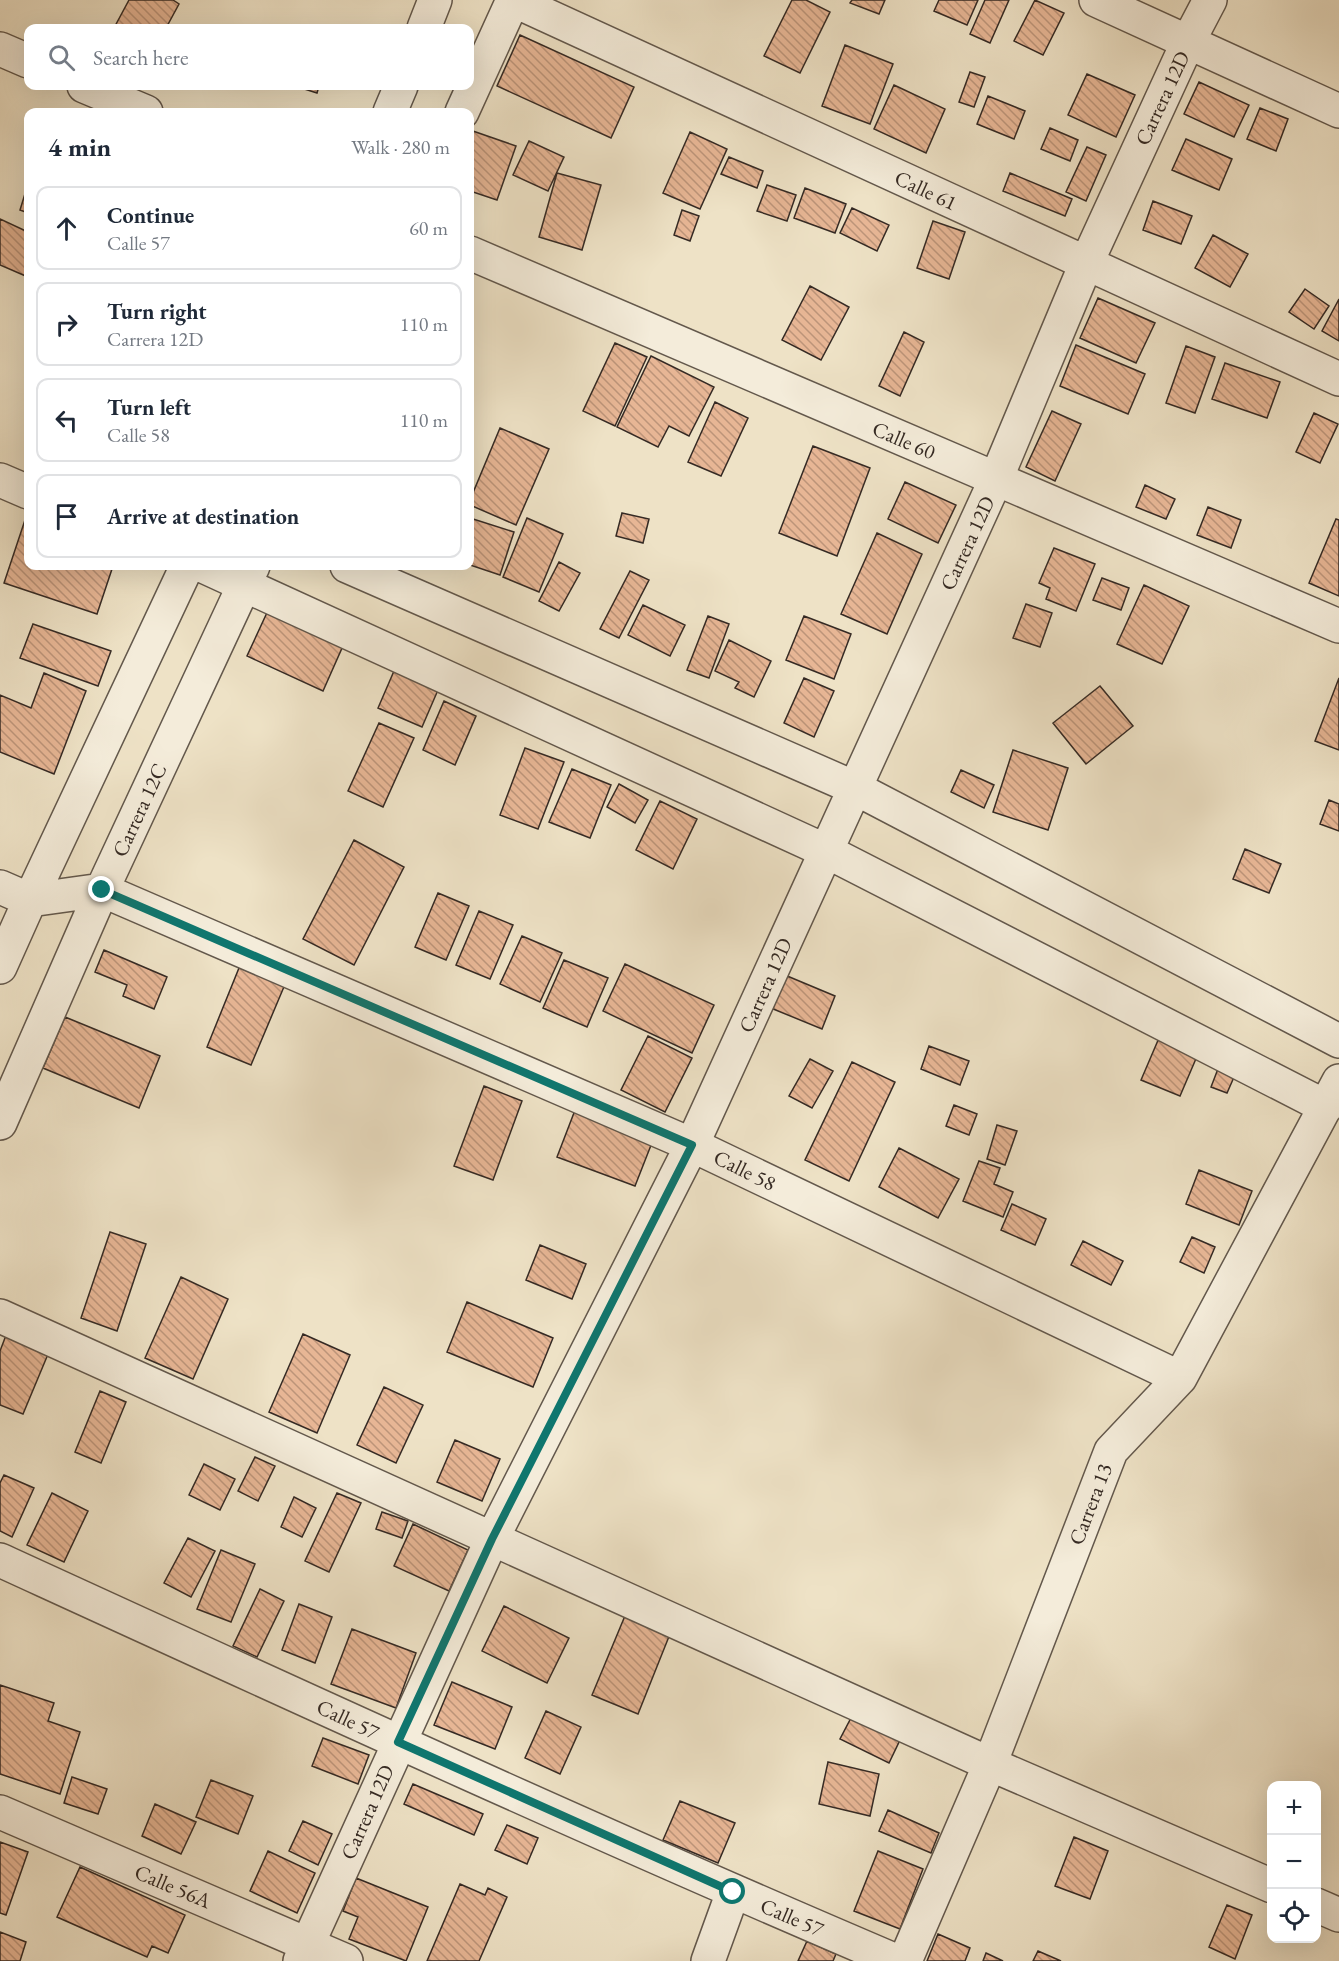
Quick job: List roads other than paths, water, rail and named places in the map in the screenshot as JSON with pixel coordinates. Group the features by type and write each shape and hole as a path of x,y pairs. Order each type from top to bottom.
{"street":[{"path":"426,24 435,0"},
{"path":"474,86 513,0"},
{"name":"Calle 61","path":"513,0 1339,379"},
{"path":"1096,0 1339,111"},
{"name":"Carrera 12D","path":"304,1952 492,1539 692,1145 996,479 1086,264 1188,42 1210,0"},
{"path":"0,49 24,59"},
{"path":"94,90 136,108"},
{"path":"392,108 399,90"},
{"path":"464,108 472,90"},
{"name":"Calle 60","path":"474,255 1339,626"},
{"path":"0,480 24,490"},
{"path":"0,967 185,570"},
{"path":"223,570 249,575 1332,1094"},
{"path":"356,570 855,788 1339,1041"},
{"name":"Carrera 12C","path":"0,1123 102,890 249,575"},
{"path":"0,887 30,900 102,890"},
{"name":"Calle 58","path":"102,890 692,1145 1180,1378"},
{"name":"Carrera 13","path":"905,1961 990,1764 1111,1451 1180,1378 1332,1094"},
{"path":"0,1316 990,1764 1267,1884"},
{"name":"Calle 57","path":"0,1560 733,1892 896,1961"},
{"name":"Calle 56A","path":"0,1812 304,1952 346,1961"},
{"path":"708,1961 733,1892"},
{"path":"1321,1907 1339,1915"}]}
